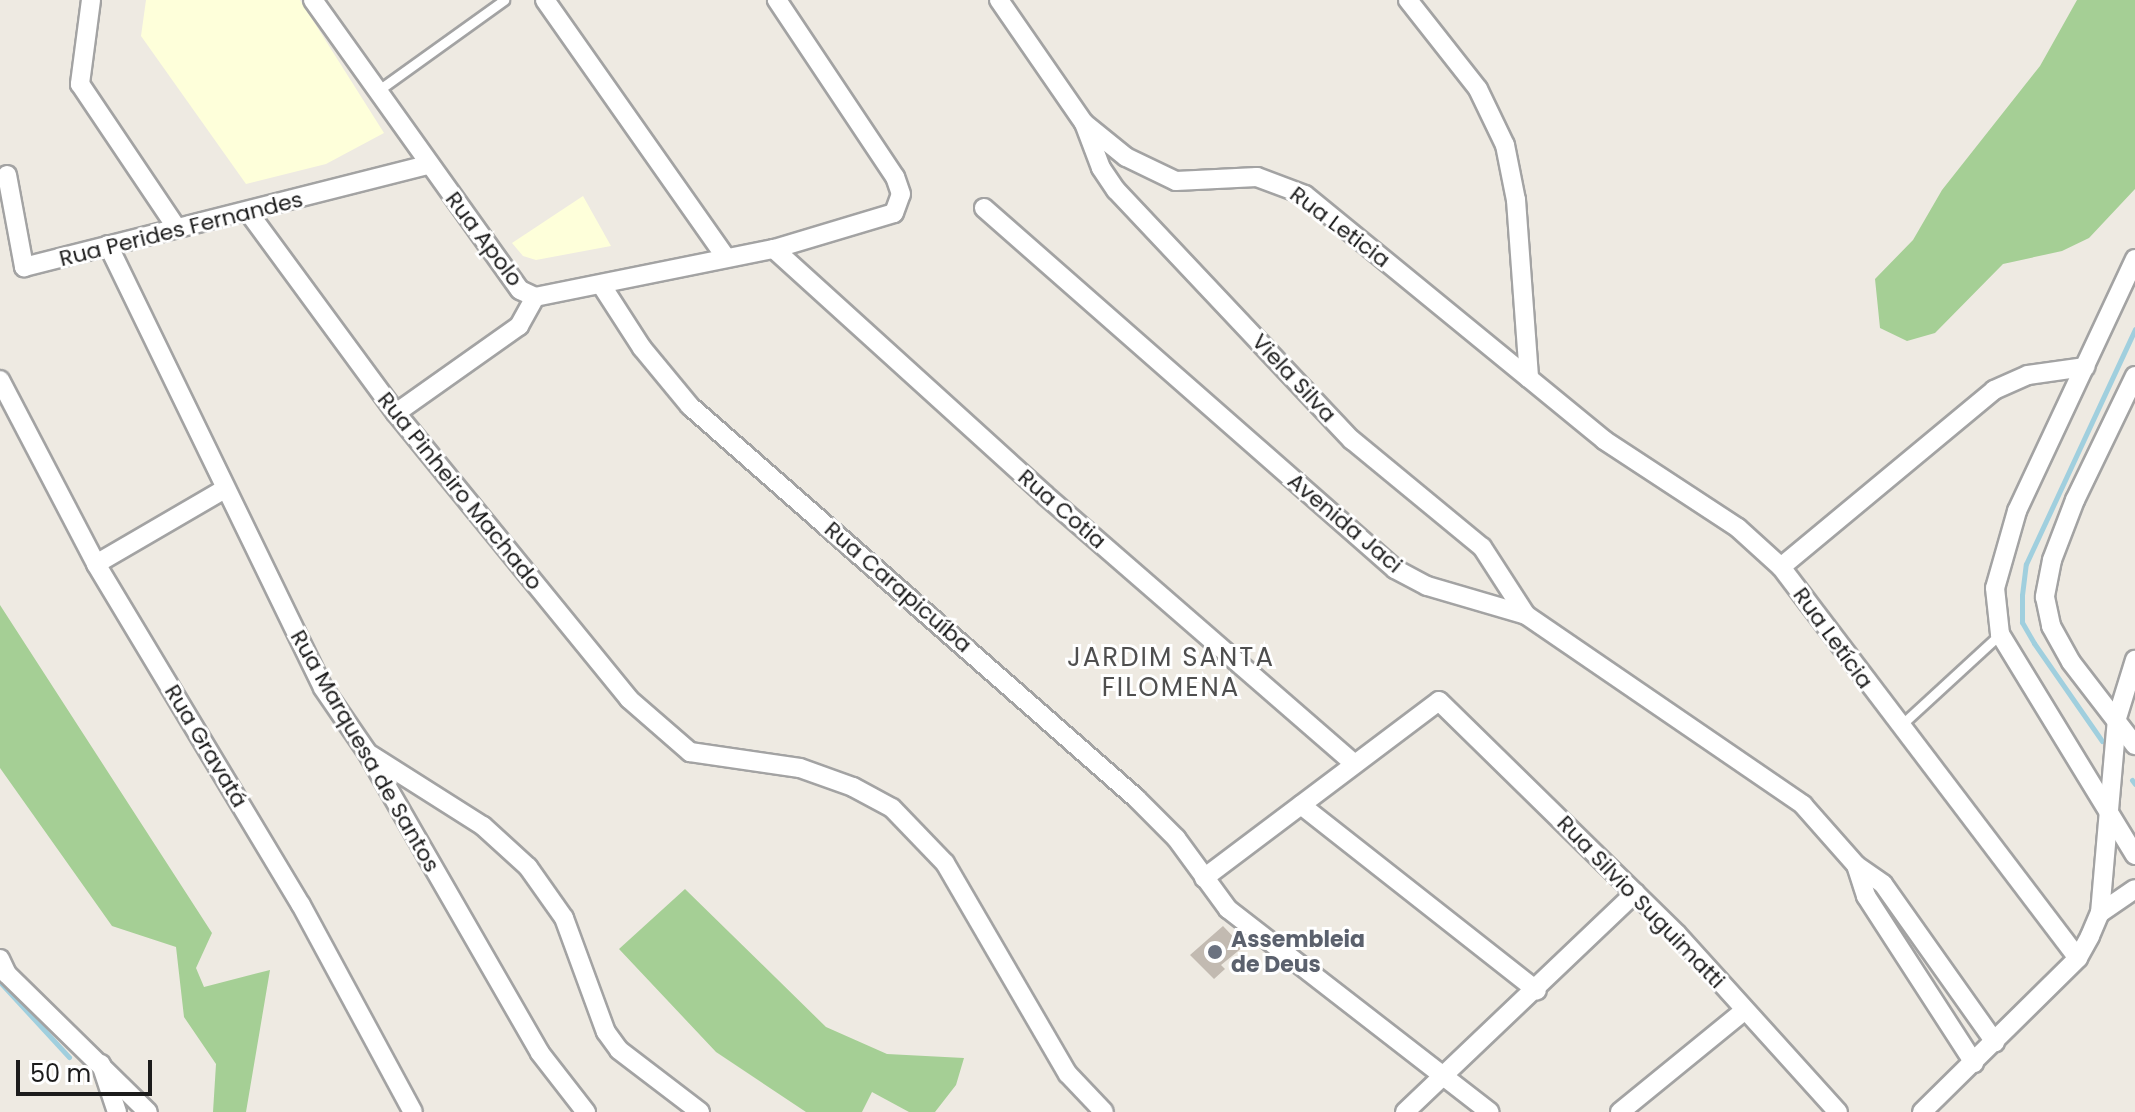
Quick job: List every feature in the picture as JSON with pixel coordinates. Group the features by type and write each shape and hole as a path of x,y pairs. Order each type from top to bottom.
{"street":[{"path":"91,0 80,84 176,227"},
{"name":"Rua Apolo","path":"313,0 520,290 535,297 602,286 774,249 886,217 899,205 895,177 777,0"},
{"path":"545,0 726,258"},
{"path":"999,0 1084,123"},
{"path":"1408,0 1478,89 1505,145 1516,200 1529,379"},
{"name":"Rua Leticia","path":"1084,123 1137,164 1176,181 1257,177 1305,195 1529,379"},
{"name":"Viela Silva","path":"1084,123 1101,168 1116,190 1352,440 1482,547 1526,615"},
{"name":"Rua Perides Fernandes","path":"7,175 24,267 176,227 249,213 428,165"},
{"name":"Avenida Jaci","path":"984,208 1395,569 1427,586 1526,615 1803,805 1856,865 1883,884 1995,1042"},
{"name":"Rua Pinheiro Machado","path":"249,213 396,413 629,699 690,752 800,768 853,787 892,808 945,863 1068,1074 1104,1112"},
{"name":"Rua Marquesa de Santos","path":"108,245 223,490 323,688 367,752 540,1053 586,1112"},
{"name":"Rua Cotia","path":"774,249 1045,495 1353,763"},
{"path":"2135,259 2017,511 1995,588 2000,634 2108,806 2135,855"},
{"name":"Rua Carapicuíba","path":"602,286 642,348 690,406 1136,798 1176,838 1204,878 1259,938 1490,1112"},
{"path":"396,413 519,326 535,297"},
{"path":"1781,567 1994,390 2028,375 2085,367"},
{"path":"2135,376 2075,500 2052,560 2045,597 2051,626 2071,662 2135,745"},
{"name":"Rua Letícia","path":"1529,379 1604,440 1738,528 1781,567 1898,728 2078,958"},
{"name":"Rua Gravatá","path":"0,380 8,415 301,905 413,1112"},
{"path":"96,564 223,490"},
{"path":"1922,1112 2078,958 2100,913 2117,718 2135,660"},
{"name":"Rua Silvio Suguimatti","path":"1353,763 1437,700 1635,893 1838,1112"},
{"path":"367,752 483,826 528,867 564,918 606,1032 619,1050 700,1112"},
{"path":"1204,878 1353,763"},
{"path":"1301,805 1537,991"},
{"name":"Avenida Jaci","path":"1856,865 1866,896 1974,1063"},
{"path":"2100,913 2135,889"},
{"path":"1405,1112 1537,991 1635,893"},
{"path":"0,959 7,974 148,1112"},
{"path":"1620,1112 1745,1010"},
{"path":"101,1064 117,1112"}],"lane":[{"path":"376,92 504,0"},
{"path":"1898,728 2000,634"}],"shaded area":[{"path":"146,0 300,0 384,133 326,164 246,184 141,36"},
{"path":"583,196 611,246 536,260 523,256 512,243"}],"green space":[{"path":"2077,0 2135,0 2135,189 2089,238 2062,251 2003,264 1935,333 1907,341 1880,328 1875,279 1913,240 1942,190 2040,66"},
{"path":"0,605 212,933 196,968 204,987 270,970 246,1112 213,1112 216,1064 184,1017 176,947 112,926 0,768"},
{"path":"685,889 826,1027 887,1054 964,1058 956,1085 935,1112 909,1112 872,1092 862,1112 806,1112 716,1052 619,949"}],"building":[{"name":"Assembleia de Deus","path":"1223,926 1243,947 1221,965 1225,969 1214,979 1190,955"}],"waterway":[{"path":"2102,741 2022,622 2022,595 2026,564 2135,329"},
{"path":"2132,780 2135,784"},
{"path":"0,982 69,1057"}],"place":[{"name":"Assembleia de Deus","path":"1215,952"}],"district":[{"name":"JARDIM SANTA FILOMENA","path":"1171,673"}]}
